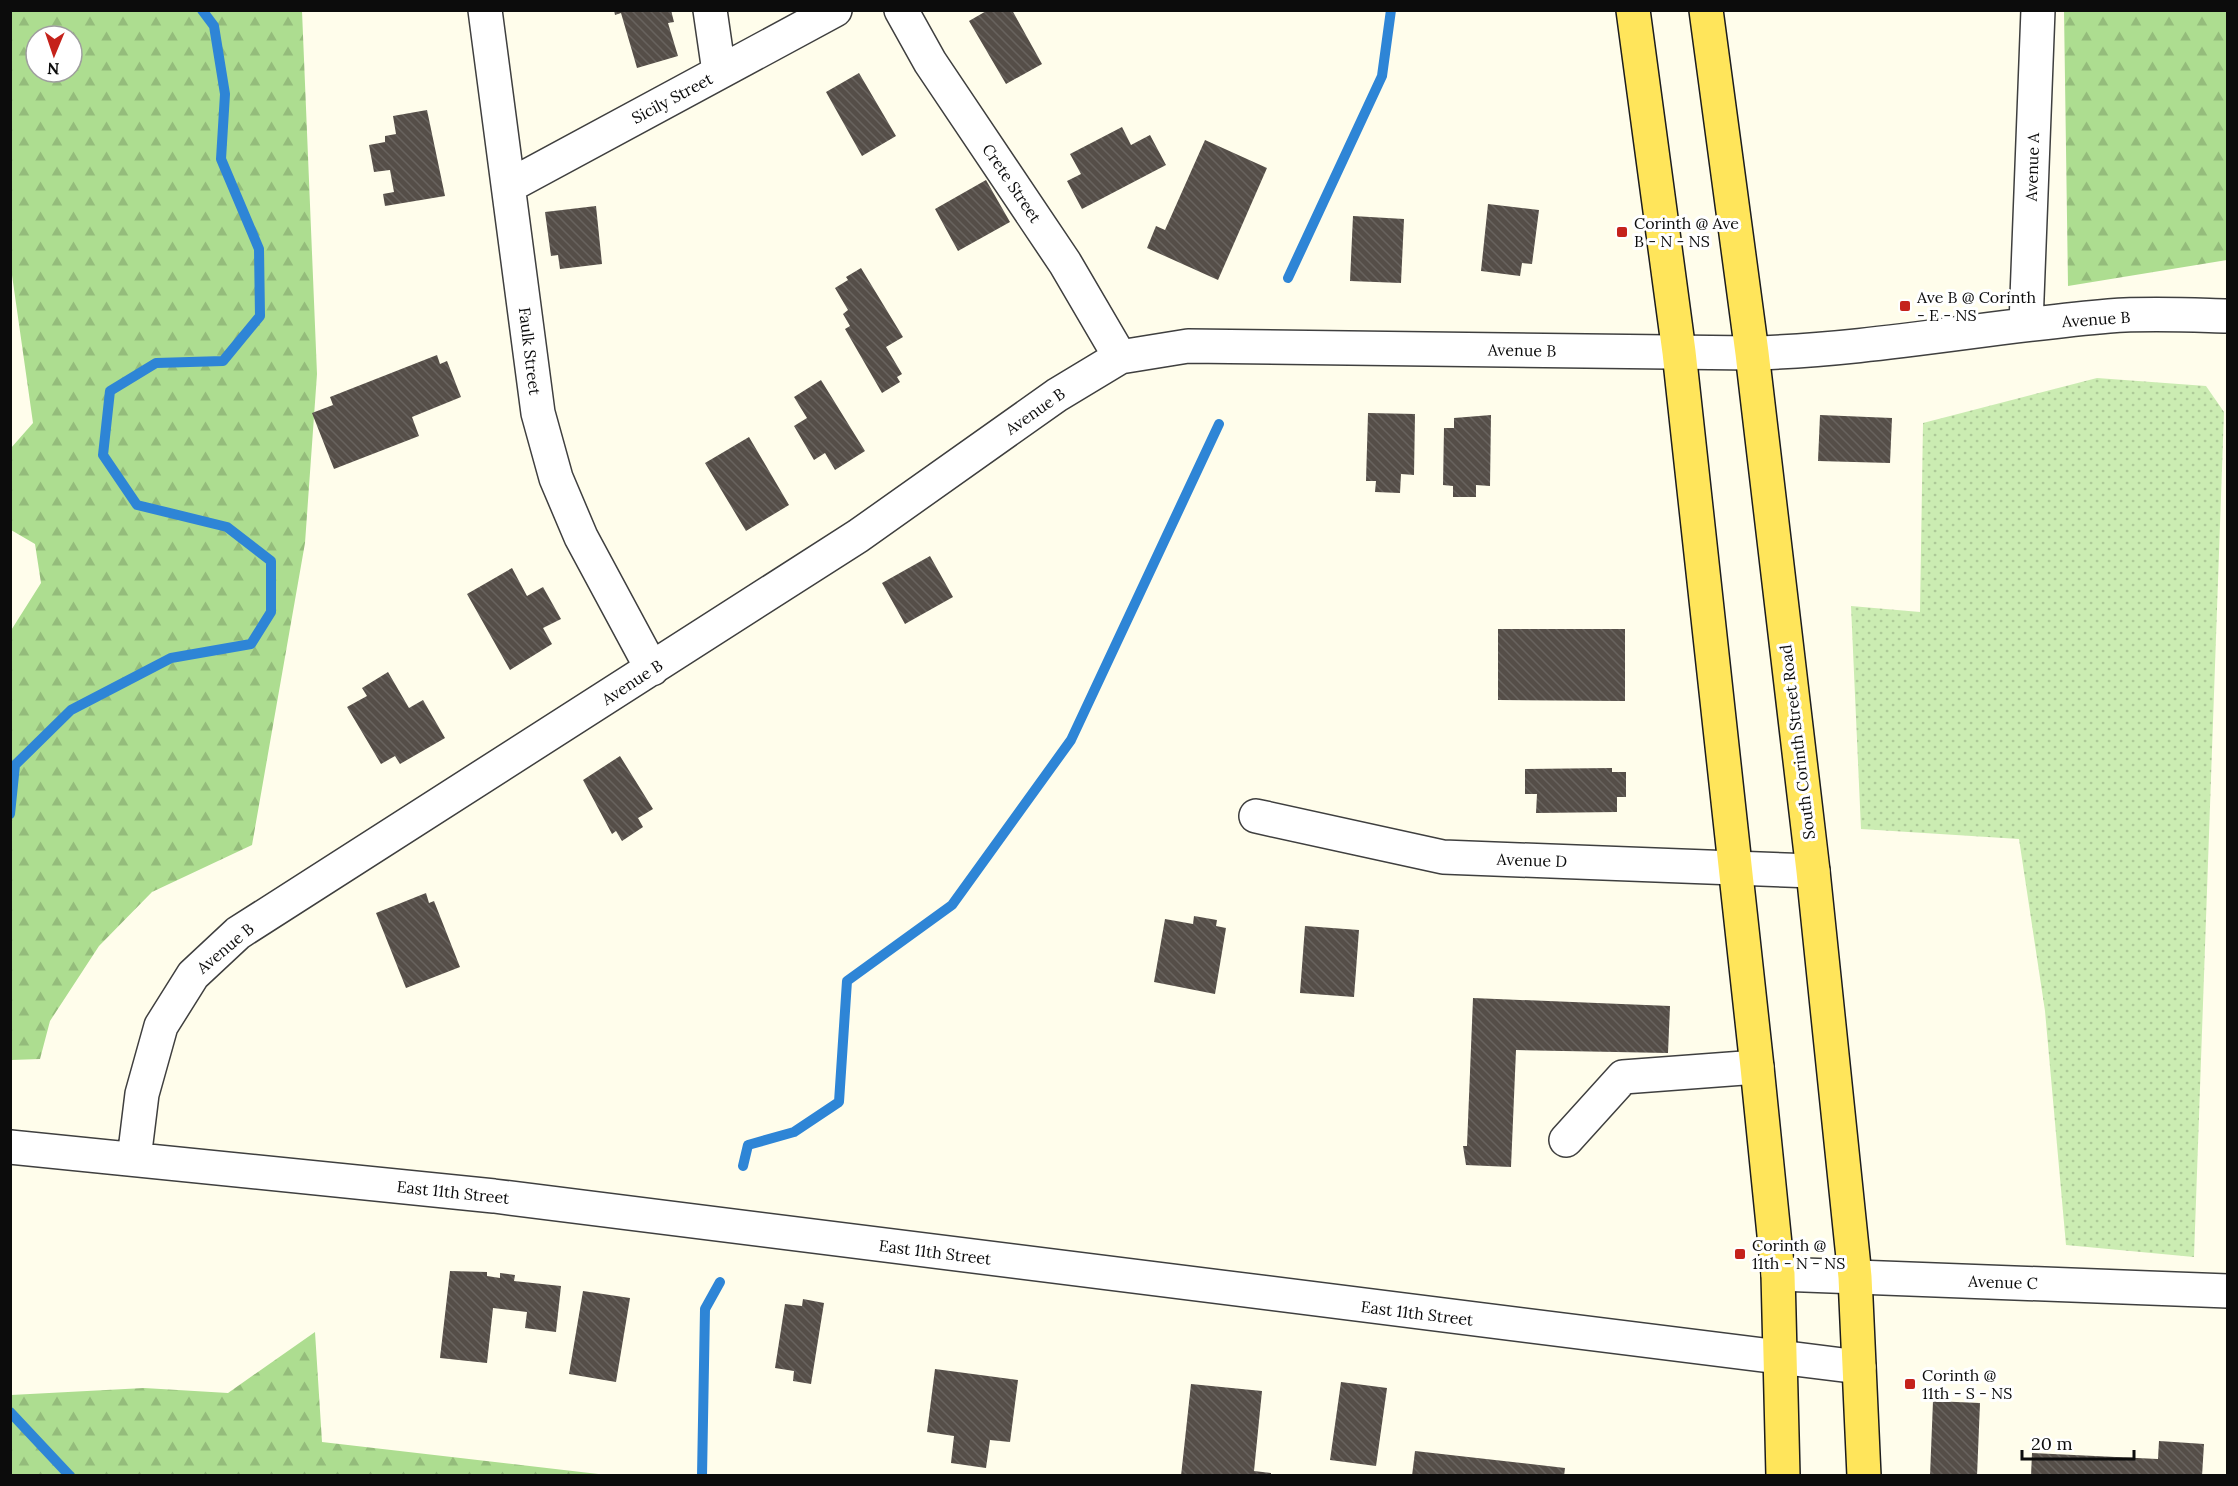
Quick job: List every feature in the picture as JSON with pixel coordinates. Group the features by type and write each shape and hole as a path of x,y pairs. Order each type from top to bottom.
{"main road":[{"path":"1634,10 1679,352 1757,1067 1778,1274 1783,1476"},
{"name":"South Corinth Street Road","path":"1706,10 1752,353 1813,871 1854,1277 1864,1476"}],"street":[{"name":"Faulk Street","path":"485,10 538,412 556,478 581,537 652,669"},
{"path":"710,10 718,72"},
{"name":"Sicily Street","path":"509,186 835,10"},
{"name":"Crete Street","path":"901,10 930,62 1065,263 1120,357"},
{"name":"Avenue A","path":"2026,324 2038,10"},
{"name":"Avenue B","path":"134,1159 142,1094 160,1026 193,975 238,933 858,536 1057,394 1120,357 1188,346 1805,352 2026,324 2113,316 2228,316"},
{"name":"Avenue D","path":"1256,816 1443,857 1813,871"},
{"path":"1566,1140 1623,1077 1757,1067"},
{"name":"East 11th Street","path":"10,1147 494,1196 1859,1367"},
{"name":"Avenue C","path":"1778,1274 2228,1291"}],"green space":[{"path":"11,11 302,11 317,374 305,543 252,845 152,892 99,946 50,1021 40,1059 11,1060 10,632 41,583 35,544 11,530 11,448 33,423 10,261"},
{"path":"2064,11 2227,11 2227,260 2068,286"},
{"path":"2097,378 2206,386 2224,412 2194,1257 2066,1245 2045,1011 2019,839 1861,829 1851,606 1920,612 1923,423"},
{"path":"315,1332 322,1442 607,1475 11,1475 11,1395 144,1388 228,1393"}],"building":[{"path":"614,10 671,10 674,22 668,23 678,56 637,68 621,13 615,15"},
{"path":"988,10 1012,10 1042,64 1006,84 969,21"},
{"path":"859,73 896,136 862,156 826,92"},
{"path":"427,110 445,196 385,206 383,194 394,192 390,170 374,172 369,145 385,142 385,136 396,134 393,116"},
{"path":"1122,127 1131,145 1150,135 1166,165 1082,209 1067,181 1081,174 1070,154"},
{"path":"1205,140 1267,168 1218,280 1147,248 1156,226 1165,230"},
{"path":"986,180 1010,222 958,251 935,209"},
{"path":"1488,204 1539,210 1532,264 1522,263 1520,276 1481,271"},
{"path":"596,206 602,264 560,269 558,255 551,256 545,212"},
{"path":"1353,216 1404,219 1401,283 1350,281"},
{"path":"861,268 903,337 886,347 902,374 897,377 900,382 882,393 845,329 850,326 843,314 848,310 835,288 848,280 846,277"},
{"path":"437,355 440,364 447,361 461,397 412,417 419,436 334,469 312,413 333,405 330,397"},
{"path":"821,380 865,451 835,470 825,453 814,460 794,426 807,418 794,397"},
{"path":"1368,413 1415,414 1414,475 1401,474 1400,493 1375,492 1376,481 1366,481"},
{"path":"1491,415 1490,486 1476,485 1476,497 1453,497 1453,486 1443,485 1444,428 1454,428 1454,418"},
{"path":"1820,415 1892,418 1890,463 1818,461"},
{"path":"749,437 789,505 746,531 705,463"},
{"path":"930,556 953,597 905,624 882,583"},
{"path":"512,568 527,596 543,587 561,619 543,628 552,644 510,670 467,594"},
{"path":"1498,629 1625,629 1625,701 1498,700"},
{"path":"388,672 409,708 423,700 445,738 400,764 395,756 381,764 347,707 367,696 362,688"},
{"path":"620,756 653,809 638,818 643,827 622,841 616,831 612,834 583,780"},
{"path":"1612,768 1612,772 1626,772 1626,797 1617,797 1617,812 1536,813 1537,794 1525,794 1525,769"},
{"path":"426,893 429,903 434,901 460,967 406,988 376,913"},
{"path":"1194,916 1217,920 1216,926 1226,928 1215,994 1154,982 1165,919 1193,924"},
{"path":"1305,926 1359,930 1354,997 1300,993"},
{"path":"1473,998 1670,1006 1668,1053 1516,1050 1511,1167 1466,1165 1463,1146 1467,1146"},
{"path":"450,1271 487,1272 487,1276 500,1278 500,1273 515,1275 514,1281 561,1286 556,1332 525,1328 527,1312 493,1308 487,1363 440,1358"},
{"path":"583,1291 630,1298 616,1382 569,1374"},
{"path":"803,1299 824,1303 811,1384 793,1381 794,1371 775,1368 785,1304 802,1306"},
{"path":"935,1369 1018,1380 1010,1442 990,1440 986,1468 951,1463 954,1436 927,1432"},
{"path":"1341,1382 1387,1388 1376,1466 1330,1460"},
{"path":"1191,1384 1262,1391 1254,1471 1271,1473 1271,1476 1181,1476"},
{"path":"1933,1401 1980,1403 1977,1476 1930,1476"},
{"path":"2159,1441 2204,1444 2202,1476 2031,1476 2032,1453 2158,1459"},
{"path":"1415,1451 1565,1468 1564,1476 1412,1476"}],"waterway":[{"path":"10,814 15,765 71,710 171,658 251,644 271,612 271,561 227,527 137,505 103,455 110,391 156,363 223,361 260,316 259,249 221,159 225,94 214,26 202,10"},
{"path":"1288,278 1382,76 1391,10"},
{"path":"743,1166 748,1145 794,1132 839,1102 847,981 952,905 1071,740 1219,424"},
{"path":"702,1476 705,1309 720,1282"},
{"path":"10,1412 70,1476"}],"place":[{"name":"Corinth @ Ave B - N - NS","path":"1622,232"},
{"name":"Ave B @ Corinth - E - NS","path":"1905,306"},
{"name":"Corinth @ 11th - N - NS","path":"1740,1254"},
{"name":"Corinth @ 11th - S - NS","path":"1910,1384"}]}
